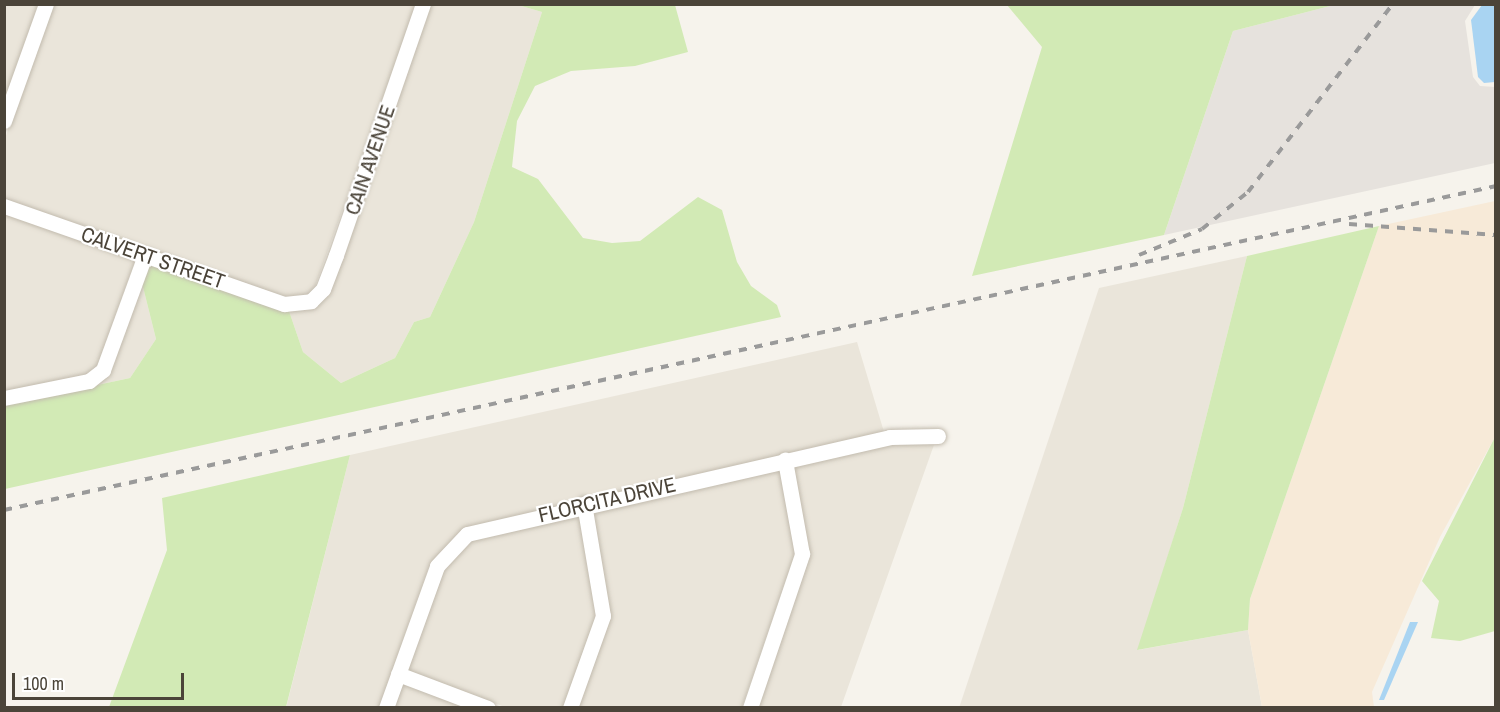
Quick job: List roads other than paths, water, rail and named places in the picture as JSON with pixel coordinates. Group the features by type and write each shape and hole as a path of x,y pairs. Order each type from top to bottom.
{"street":[{"path":"4,121 46,4"},
{"name":"CAIN AVENUE","path":"302,305 318,296 327,280 423,4"},
{"name":"CALVERT STREET","path":"4,206 284,304 302,305"},
{"path":"4,398 89,381 103,370 145,255"},
{"name":"FLORCITA DRIVE","path":"386,708 436,566 455,543 479,528 902,435 938,436"},
{"path":"750,708 802,554 785,460"},
{"path":"570,708 603,616 584,504"},
{"path":"398,674 488,708"}],"water":[{"path":"1482,5 1495,5 1495,82 1484,83 1478,77 1471,20"},
{"path":"1410,622 1418,622 1384,700 1379,700"}],"railway":[{"path":"1139,255 1202,229 1248,192 1393,4"},
{"path":"4,510 1496,186"},
{"path":"1349,224 1496,235"}]}
